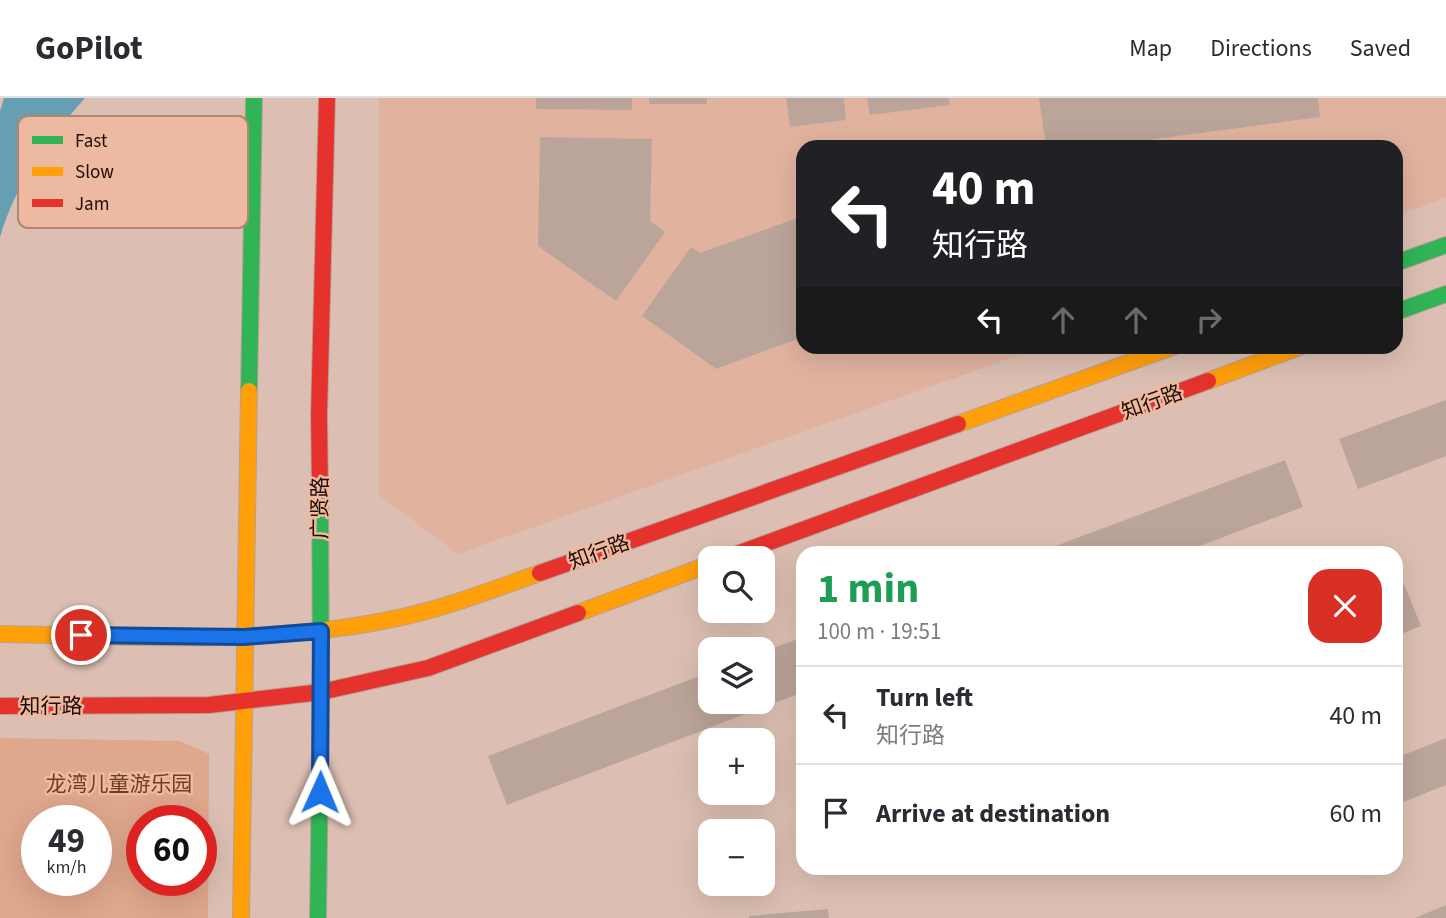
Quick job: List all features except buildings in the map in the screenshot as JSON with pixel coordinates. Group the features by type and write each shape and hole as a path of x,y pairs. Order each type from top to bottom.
{"main road":[{"path":"241,918 254,98"},
{"name":"广贤路","path":"318,918 321,692 319,415 327,98"},
{"path":"1403,260 1446,244"},
{"path":"1403,309 1446,294"},
{"name":"知行路","path":"0,634 244,637 321,631 417,614 459,602 1153,354"},
{"name":"知行路","path":"759,546 1280,354"},
{"name":"知行路","path":"0,706 209,705 321,692 428,668 698,568"}],"shaded area":[{"path":"379,98 1446,98 1446,197 1403,214 1403,140 796,140 796,354 1022,354 458,554 379,495"}],"green space":[{"name":"龙湾儿童游乐园","path":"0,738 180,741 209,754 209,805 126,805 126,896 208,896 208,918 0,918"}],"water":[{"path":"4,98 85,98 70,116 18,116 18,192 0,237 0,111"}],"traffic: fast":[{"path":"249,391 254,98"},
{"path":"1403,260 1446,245"},
{"path":"1403,309 1446,294"},
{"path":"318,918 320,490"}],"traffic: slow":[{"path":"958,424 1153,354"},
{"path":"1208,381 1281,354"},
{"path":"241,918 249,391"},
{"path":"578,613 698,568"},
{"path":"0,634 197,637 295,633 412,615 540,573"}],"traffic: jam":[{"path":"320,490 319,415 327,98"},
{"path":"759,546 1208,381"},
{"path":"540,573 958,424"},
{"path":"0,706 209,705 321,692 428,668 578,613"}],"route":[{"path":"81,635 244,637 321,631 320,792"}]}
